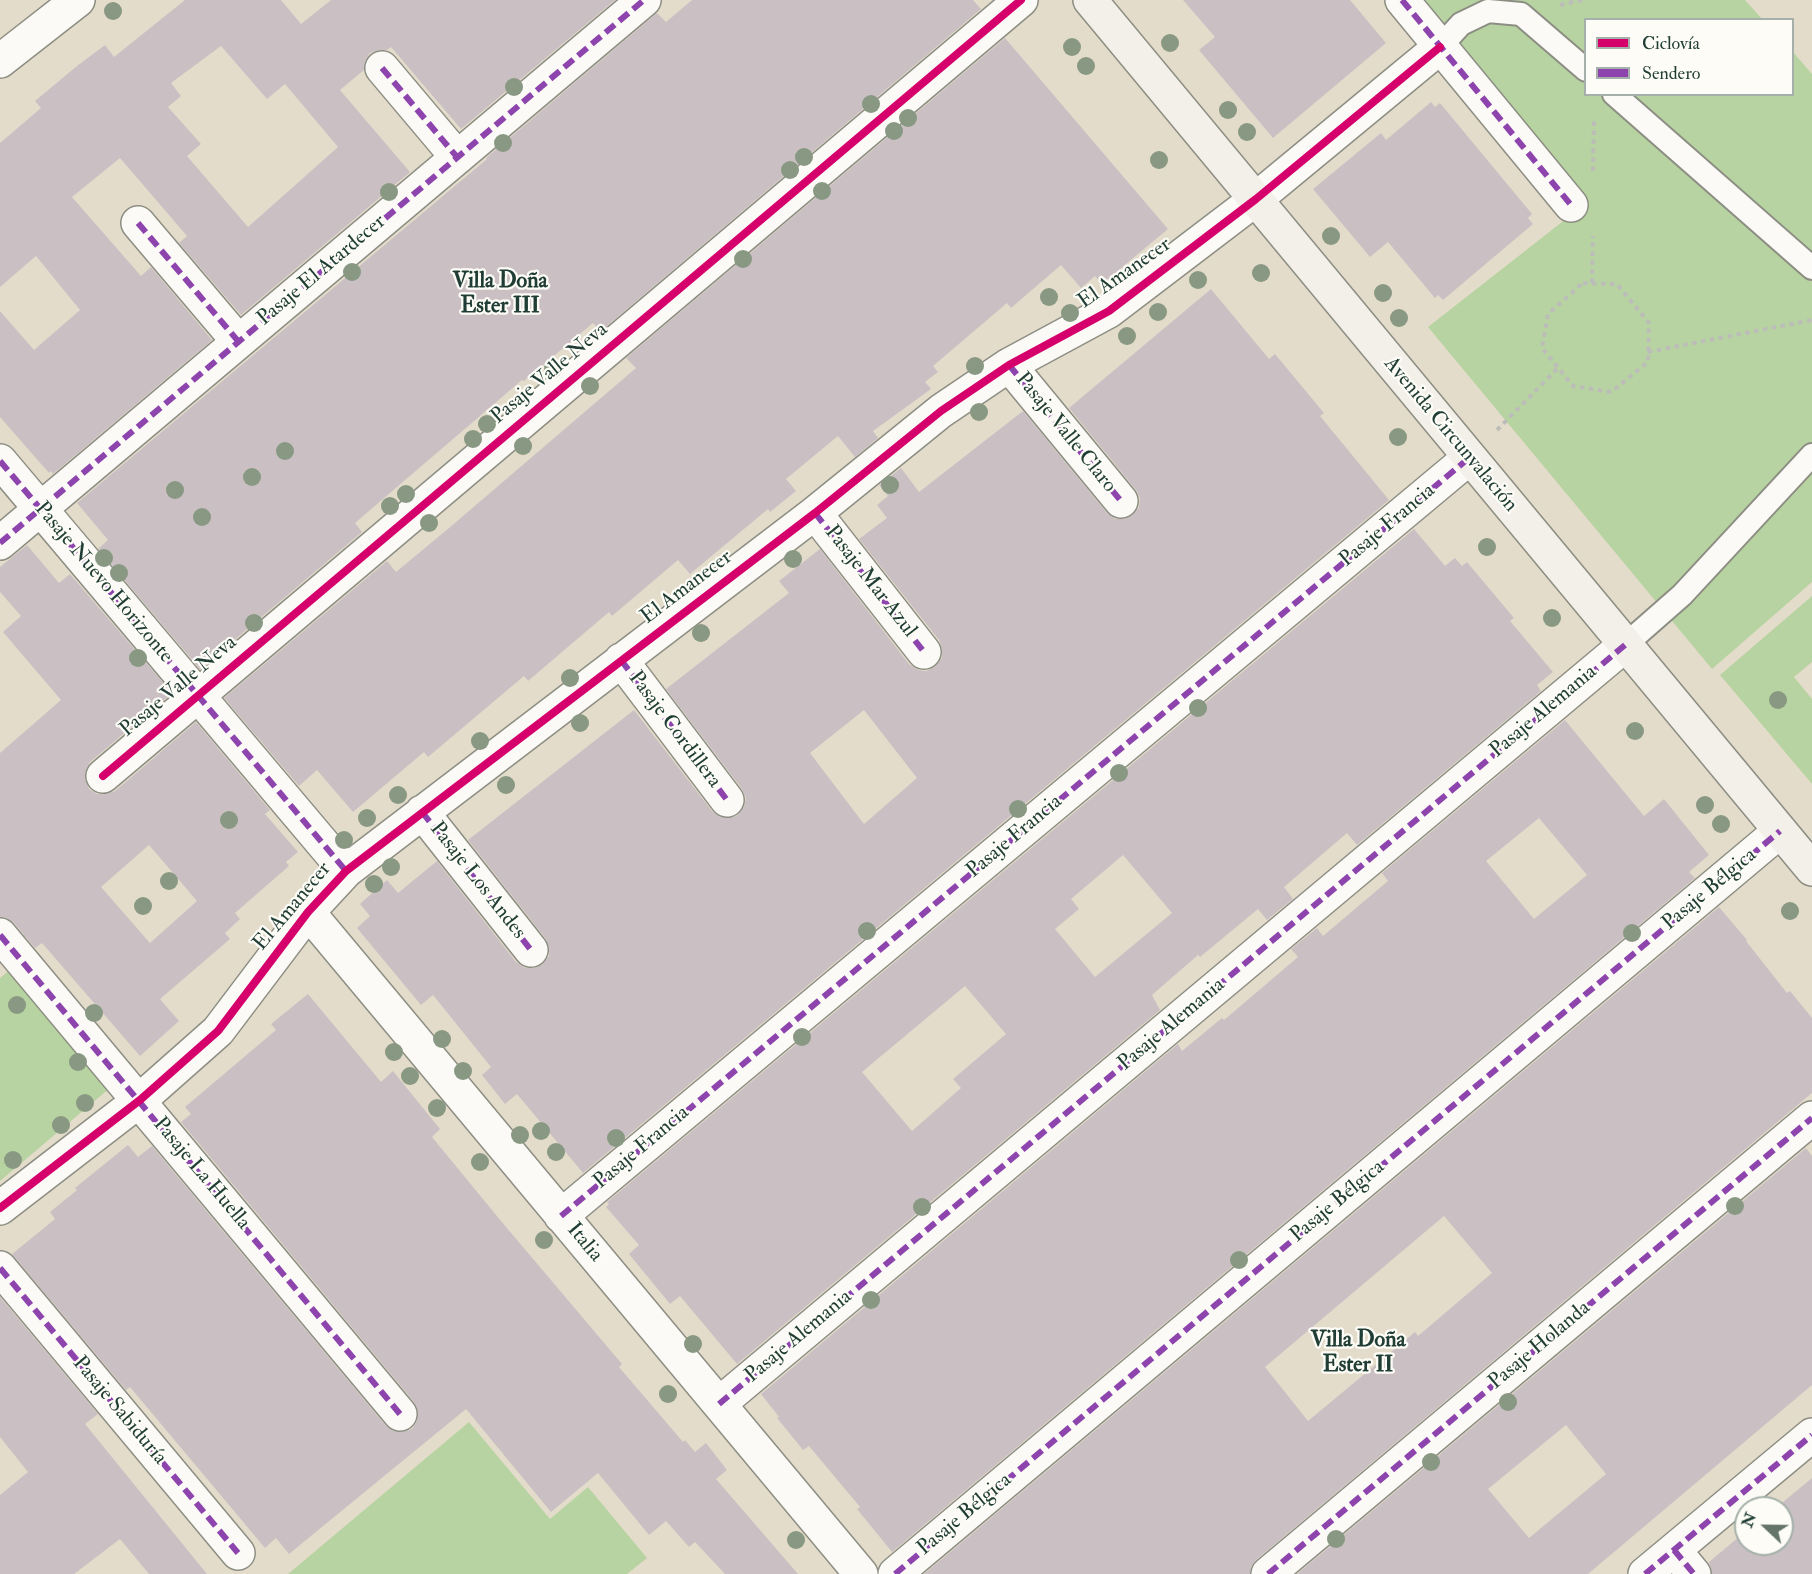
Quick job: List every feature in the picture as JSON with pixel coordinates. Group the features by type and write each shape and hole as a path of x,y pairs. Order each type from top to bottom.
{"street":[{"path":"0,61 78,0"},
{"name":"Pasaje El Atardecer","path":"0,543 644,0"},
{"name":"Pasaje Valle Neva","path":"103,776 1021,0"},
{"name":"Avenida Circunvalación","path":"1090,0 1624,645 1812,868"},
{"path":"1402,0 1571,205"},
{"name":"El Amanecer","path":"0,1208 140,1100 218,1031 308,912 346,871 815,513 941,411 1009,365 1109,312 1256,199 1440,47"},
{"path":"382,68 457,158"},
{"path":"138,223 238,341"},
{"name":"Pasaje Valle Claro","path":"1009,365 1121,501"},
{"name":"Pasaje Francia","path":"561,1216 1469,458"},
{"name":"Pasaje Nuevo Horizonte","path":"0,461 346,871"},
{"name":"Pasaje Mar Azul","path":"815,513 924,652"},
{"name":"Pasaje Alemania","path":"718,1404 1624,645"},
{"name":"Pasaje Cordillera","path":"621,660 727,800"},
{"name":"Pasaje Los Andes","path":"422,812 531,950"},
{"name":"Pasaje Bélgica","path":"895,1574 1780,831"},
{"name":"Italia","path":"308,912 861,1574"},
{"name":"Pasaje La Huella","path":"0,935 400,1414"},
{"name":"Pasaje Holanda","path":"1268,1574 1812,1118"},
{"name":"Pasaje Sabiduría","path":"0,1268 238,1553"},
{"path":"1645,1574 1684,1562 1812,1435"}],"lane":[{"path":"1440,47 1461,24 1488,10 1521,14 1584,68"},
{"path":"1616,96 1812,268"},
{"path":"1624,645 1682,595 1812,455"}],"path":[{"path":"1583,284 1617,284 1649,323 1648,362 1611,392 1574,386 1558,368 1542,348 1548,314 1583,284"},
{"path":"1648,352 1812,320"},
{"path":"1469,458 1558,368"}],"green space":[{"path":"1419,0 1745,0 1761,18 1584,18 1584,96 1794,96 1794,53 1812,74 1812,582 1712,669 1428,327 1585,204"},
{"path":"1812,596 1812,662 1794,677 1812,699 1812,784 1720,675"},
{"path":"11,969 110,1088 0,1181 0,978"},
{"path":"469,1422 550,1519 588,1487 647,1558 627,1574 288,1574"}],"building":[{"path":"185,0 281,0 301,24 331,0 615,0 461,129 391,47 370,53 365,61 364,70 340,90 410,172 241,315 179,243 187,236 120,158 72,197 141,276 151,267 212,340 53,474 51,471 49,473 0,417 0,311 34,350 80,310 36,256 0,287 0,143 41,108 35,101 77,66 105,45 114,57","holes":["221,46 267,99 285,84 338,147 248,227 187,156 201,144 168,107 181,96 171,83"]},
{"path":"692,0 973,0 981,9 601,331 593,323 524,381 522,380 355,523 362,532 200,669 98,549 108,540 77,503 487,159 657,13 666,22"},
{"path":"1183,0 1350,0 1386,43 1273,138 1199,50 1215,37"},
{"path":"1005,38 1168,229 1102,284 1095,276 1081,288 1061,265 1011,308 1007,303 933,366 938,372 925,382 931,389 873,431 878,438 855,457 838,436 786,479 796,491 770,512 768,509 690,574 678,560 612,616 609,612 528,681 524,676 428,757 424,752 353,812 317,770 299,786 224,698 387,561 396,572 449,528 636,368 626,358"},
{"path":"1431,102 1435,107 1440,103 1532,214 1528,218 1533,224 1443,300 1438,295 1435,298 1388,242 1370,257 1313,189 1381,133 1386,140"},
{"path":"1211,289 1269,359 1275,354 1324,413 1320,416 1389,500 583,1173 517,1094 505,1104 482,1075 491,1067 433,995 421,1005 357,928 370,916 360,904 387,880 398,893 437,861 516,962 525,968 542,965 549,956 546,939 468,840 634,710 712,811 720,817 730,818 738,815 744,807 746,798 742,789 666,689 789,593 779,581 820,549 909,664 918,670 926,671 935,667 942,658 939,640 859,539 887,518 877,505 888,496 879,485 901,468 919,492 1023,411 1107,513 1115,519 1132,516 1139,507 1140,498 1136,490 1069,408","holes":["864,710 917,778 864,824 810,753"]},
{"path":"1414,529 1445,566 1455,558 1462,566 1467,562 1514,618 1510,621 1553,672 1537,685 1541,691 1357,845 1347,833 1284,887 1293,899 1267,920 1258,909 1200,957 1198,955 1152,995 1160,1010 737,1364 680,1296 670,1304 629,1254 639,1245 606,1207 609,1204 607,1202","holes":["1123,855 1172,913 1095,977 1055,929 1079,909 1071,899","965,986 1006,1034 953,1079 961,1088 912,1131 862,1072"]},
{"path":"27,545 59,583 70,574 172,693 90,762 86,769 85,779 89,789 97,794 115,791 196,722 270,810 265,814 298,852 286,862 289,866 235,913 240,919 225,933 230,939 160,999 179,1021 140,1056 42,943 35,948 14,923 7,918 0,917 0,753 61,700 3,632 21,616 0,592 0,567","holes":["149,845 197,901 150,943 101,887"]},
{"path":"1565,720 1644,816 1664,799 1709,855 1689,872 1695,878 892,1552 857,1509 860,1507 809,1446 803,1450 761,1394 1178,1044 1182,1051 1222,1018 1224,1020 1298,957 1291,949 1317,928 1323,936 1388,881 1382,873","holes":["1539,818 1587,875 1534,919 1486,861"]},
{"path":"1719,907 1787,993 1790,991 1812,1018 1812,1093 1256,1560 1251,1567 1250,1574 924,1574","holes":["1444,1216 1492,1273 1418,1336 1415,1332 1308,1421 1265,1367"]},
{"path":"308,994 381,1082 393,1071 440,1129 432,1137 622,1364 619,1367 683,1442 685,1440 695,1452 706,1443 727,1470 716,1479 798,1574 725,1574 695,1542 689,1547 666,1521 649,1535 598,1473 551,1512 466,1409 289,1554 276,1538 265,1548 130,1387 126,1390 12,1254 55,1219 50,1212 77,1190 75,1188 128,1145 138,1157 152,1146 386,1426 393,1431 403,1432 412,1429 417,1421 418,1411 414,1402 181,1122 191,1114 185,1107 276,1030 271,1024"},
{"path":"1806,1148 1812,1156 1812,1385 1588,1574 1297,1574","holes":["1566,1425 1606,1474 1529,1538 1488,1489"]},
{"path":"0,1297 98,1414 85,1424 207,1574 149,1574 120,1539 74,1574 0,1574 0,1495 28,1472 0,1437"},
{"path":"1812,1478 1812,1574 1712,1574 1709,1562 1734,1541 1734,1556 1794,1556 1794,1496 1790,1496"}],"marked path":[{"path":"0,543 644,0"},
{"path":"1402,0 1571,205"},
{"path":"382,68 457,157"},
{"path":"138,223 238,341"},
{"path":"1009,365 1121,501"},
{"path":"561,1216 1469,458"},
{"path":"0,461 346,871"},
{"path":"815,513 924,652"},
{"path":"719,1404 1625,645"},
{"path":"621,660 727,800"},
{"path":"422,812 531,950"},
{"path":"895,1574 1780,831"},
{"path":"0,935 400,1414"},
{"path":"1268,1574 1812,1118"},
{"path":"0,1268 238,1553"},
{"path":"1645,1574 1812,1435"},
{"path":"1674,1550 1694,1574"}],"cycle path":[{"path":"103,776 1021,0"},
{"path":"0,1208 140,1100 218,1031 308,912 346,871 815,513 941,411 1009,365 1109,311 1256,199 1440,47"}],"district":[{"name":"Villa Doña Ester III","path":"500,294"},
{"name":"Villa Doña Ester II","path":"1358,1354"}]}
